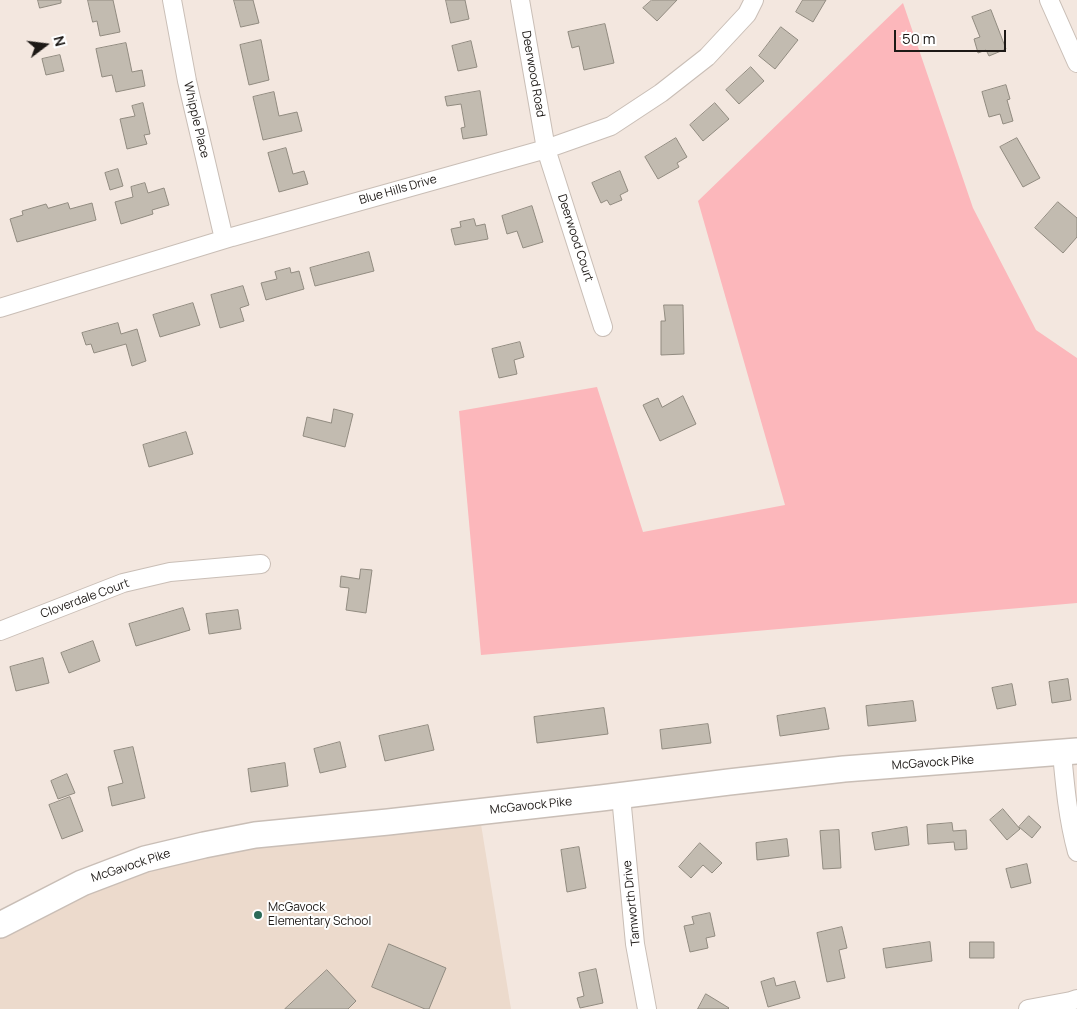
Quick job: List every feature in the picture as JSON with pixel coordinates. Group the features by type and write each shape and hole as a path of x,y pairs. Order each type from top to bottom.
{"main road":[{"name":"McGavock Pike","path":"0,925 82,883 145,859 255,835 622,796 844,769 1069,752"}],"street":[{"name":"Whipple Place","path":"172,0 187,81 224,239"},
{"name":"Deerwood Road","path":"520,0 546,149"},
{"name":"Blue Hills Drive","path":"0,308 224,239 546,149 611,126 661,93 707,57 747,14 754,0"},
{"path":"1049,0 1077,63"},
{"name":"Deerwood Court","path":"546,149 603,327"},
{"name":"Cloverdale Court","path":"0,631 123,583 170,572 261,564"},
{"path":"1069,752 1064,779 1071,830 1077,852"},
{"name":"Tamworth Drive","path":"622,796 635,944 647,1009"},
{"path":"1028,1009 1077,999"}],"shaded area":[{"path":"903,3 973,208 1036,330 1077,358 1077,603 481,655 459,411 597,387 643,532 785,505 698,201"},
{"name":"McGavock Elementary School","path":"479,812 511,1009 0,1009 0,925 145,859"}],"building":[{"path":"38,0 61,0 61,3 40,8"},
{"path":"88,0 113,0 120,32 100,36 97,21 93,22"},
{"path":"234,0 253,0 259,23 241,27"},
{"path":"446,0 465,0 469,19 451,23"},
{"path":"652,0 677,0 657,21 643,8"},
{"path":"803,0 826,0 813,22 796,12"},
{"path":"991,10 1006,49 989,56 986,50 978,53 974,39 980,37 972,17"},
{"path":"605,24 614,63 584,70 579,46 572,48 568,32"},
{"path":"781,27 798,40 775,69 759,56"},
{"path":"261,40 269,80 249,85 240,45"},
{"path":"471,41 477,67 458,71 452,46"},
{"path":"126,43 132,72 142,70 145,86 116,92 112,75 102,77 96,49"},
{"path":"60,55 64,71 46,75 42,59"},
{"path":"751,67 764,81 739,104 726,90"},
{"path":"1006,85 1010,99 1007,100 1013,121 1003,124 1000,114 989,117 982,92"},
{"path":"480,91 487,135 463,139 461,128 465,127 461,104 447,106 445,97"},
{"path":"274,92 279,116 297,112 302,131 263,140 253,97"},
{"path":"143,103 150,134 144,135 147,144 127,149 120,119 135,116 132,106"},
{"path":"715,103 729,119 703,141 690,125"},
{"path":"676,138 687,157 677,163 679,167 658,179 645,157"},
{"path":"1017,138 1040,178 1023,187 1000,147"},
{"path":"286,148 293,174 304,171 308,184 279,192 268,153"},
{"path":"118,169 123,186 110,190 105,173"},
{"path":"620,171 628,191 620,195 622,200 610,205 607,200 601,203 592,183"},
{"path":"145,183 148,193 164,188 169,205 152,210 153,214 121,224 115,202 133,197 131,187"},
{"path":"1058,202 1077,218 1077,237 1063,253 1035,228"},
{"path":"68,203 70,209 92,203 96,220 17,242 10,219 23,215 22,211 46,204 48,208"},
{"path":"532,206 543,242 523,248 517,231 507,234 502,216"},
{"path":"474,219 476,226 485,224 488,239 455,245 451,229 461,227 460,222"},
{"path":"369,252 374,271 315,286 310,268"},
{"path":"290,268 291,273 299,271 304,289 266,300 261,283 277,279 275,272"},
{"path":"243,286 249,305 240,308 244,321 220,328 211,295"},
{"path":"193,303 200,325 160,337 153,315"},
{"path":"664,305 683,305 684,354 661,355 661,321 665,321"},
{"path":"118,323 121,334 137,329 146,361 132,366 126,344 94,353 91,344 86,345 82,333"},
{"path":"520,342 524,357 514,360 517,374 499,378 492,349"},
{"path":"683,396 696,424 660,441 643,405 658,398 662,407"},
{"path":"334,409 353,414 345,447 303,436 307,417 331,423"},
{"path":"186,432 193,454 149,467 143,445"},
{"path":"361,569 372,570 366,613 346,610 349,588 340,587 341,576 359,579"},
{"path":"183,608 190,630 136,646 129,624"},
{"path":"238,610 241,629 209,634 206,614"},
{"path":"93,641 100,661 69,673 61,653"},
{"path":"43,658 49,683 16,691 10,667"},
{"path":"1068,679 1071,700 1052,703 1049,682"},
{"path":"1012,684 1016,705 997,709 992,688"},
{"path":"913,701 916,721 868,726 866,706"},
{"path":"604,708 608,734 537,743 534,717"},
{"path":"825,708 829,729 780,736 777,716"},
{"path":"708,724 711,743 662,749 660,730"},
{"path":"428,725 434,750 385,761 379,736"},
{"path":"340,742 346,767 320,773 314,749"},
{"path":"133,747 145,798 112,806 108,787 123,783 114,751"},
{"path":"285,763 288,786 251,792 248,769"},
{"path":"67,774 75,793 58,799 51,781"},
{"path":"70,797 83,831 62,839 49,805"},
{"path":"1003,809 1020,829 1007,840 990,820"},
{"path":"1029,816 1041,827 1032,838 1019,827"},
{"path":"952,823 953,831 966,830 967,849 955,850 954,842 928,844 927,825"},
{"path":"907,827 909,845 875,850 872,833"},
{"path":"839,830 841,868 823,869 820,831"},
{"path":"787,839 789,856 757,860 756,843"},
{"path":"700,843 722,863 712,873 703,865 691,878 679,867"},
{"path":"579,847 586,888 567,892 561,850"},
{"path":"1027,864 1031,883 1011,888 1006,869"},
{"path":"710,913 715,936 706,938 708,948 690,952 684,926 694,924 692,917"},
{"path":"842,927 847,948 839,950 845,978 827,982 817,933"},
{"path":"930,942 932,961 886,968 883,949"},
{"path":"970,942 994,942 994,958 970,958"},
{"path":"389,944 446,968 429,1009 372,987"},
{"path":"596,969 603,1003 580,1008 577,998 584,996 579,973"},
{"path":"327,970 356,1001 348,1009 285,1009"},
{"path":"774,978 776,986 795,981 800,998 768,1007 761,982"},
{"path":"706,994 729,1008 698,1009"}],"place":[{"name":"McGavock Elementary School","path":"258,915"}]}
